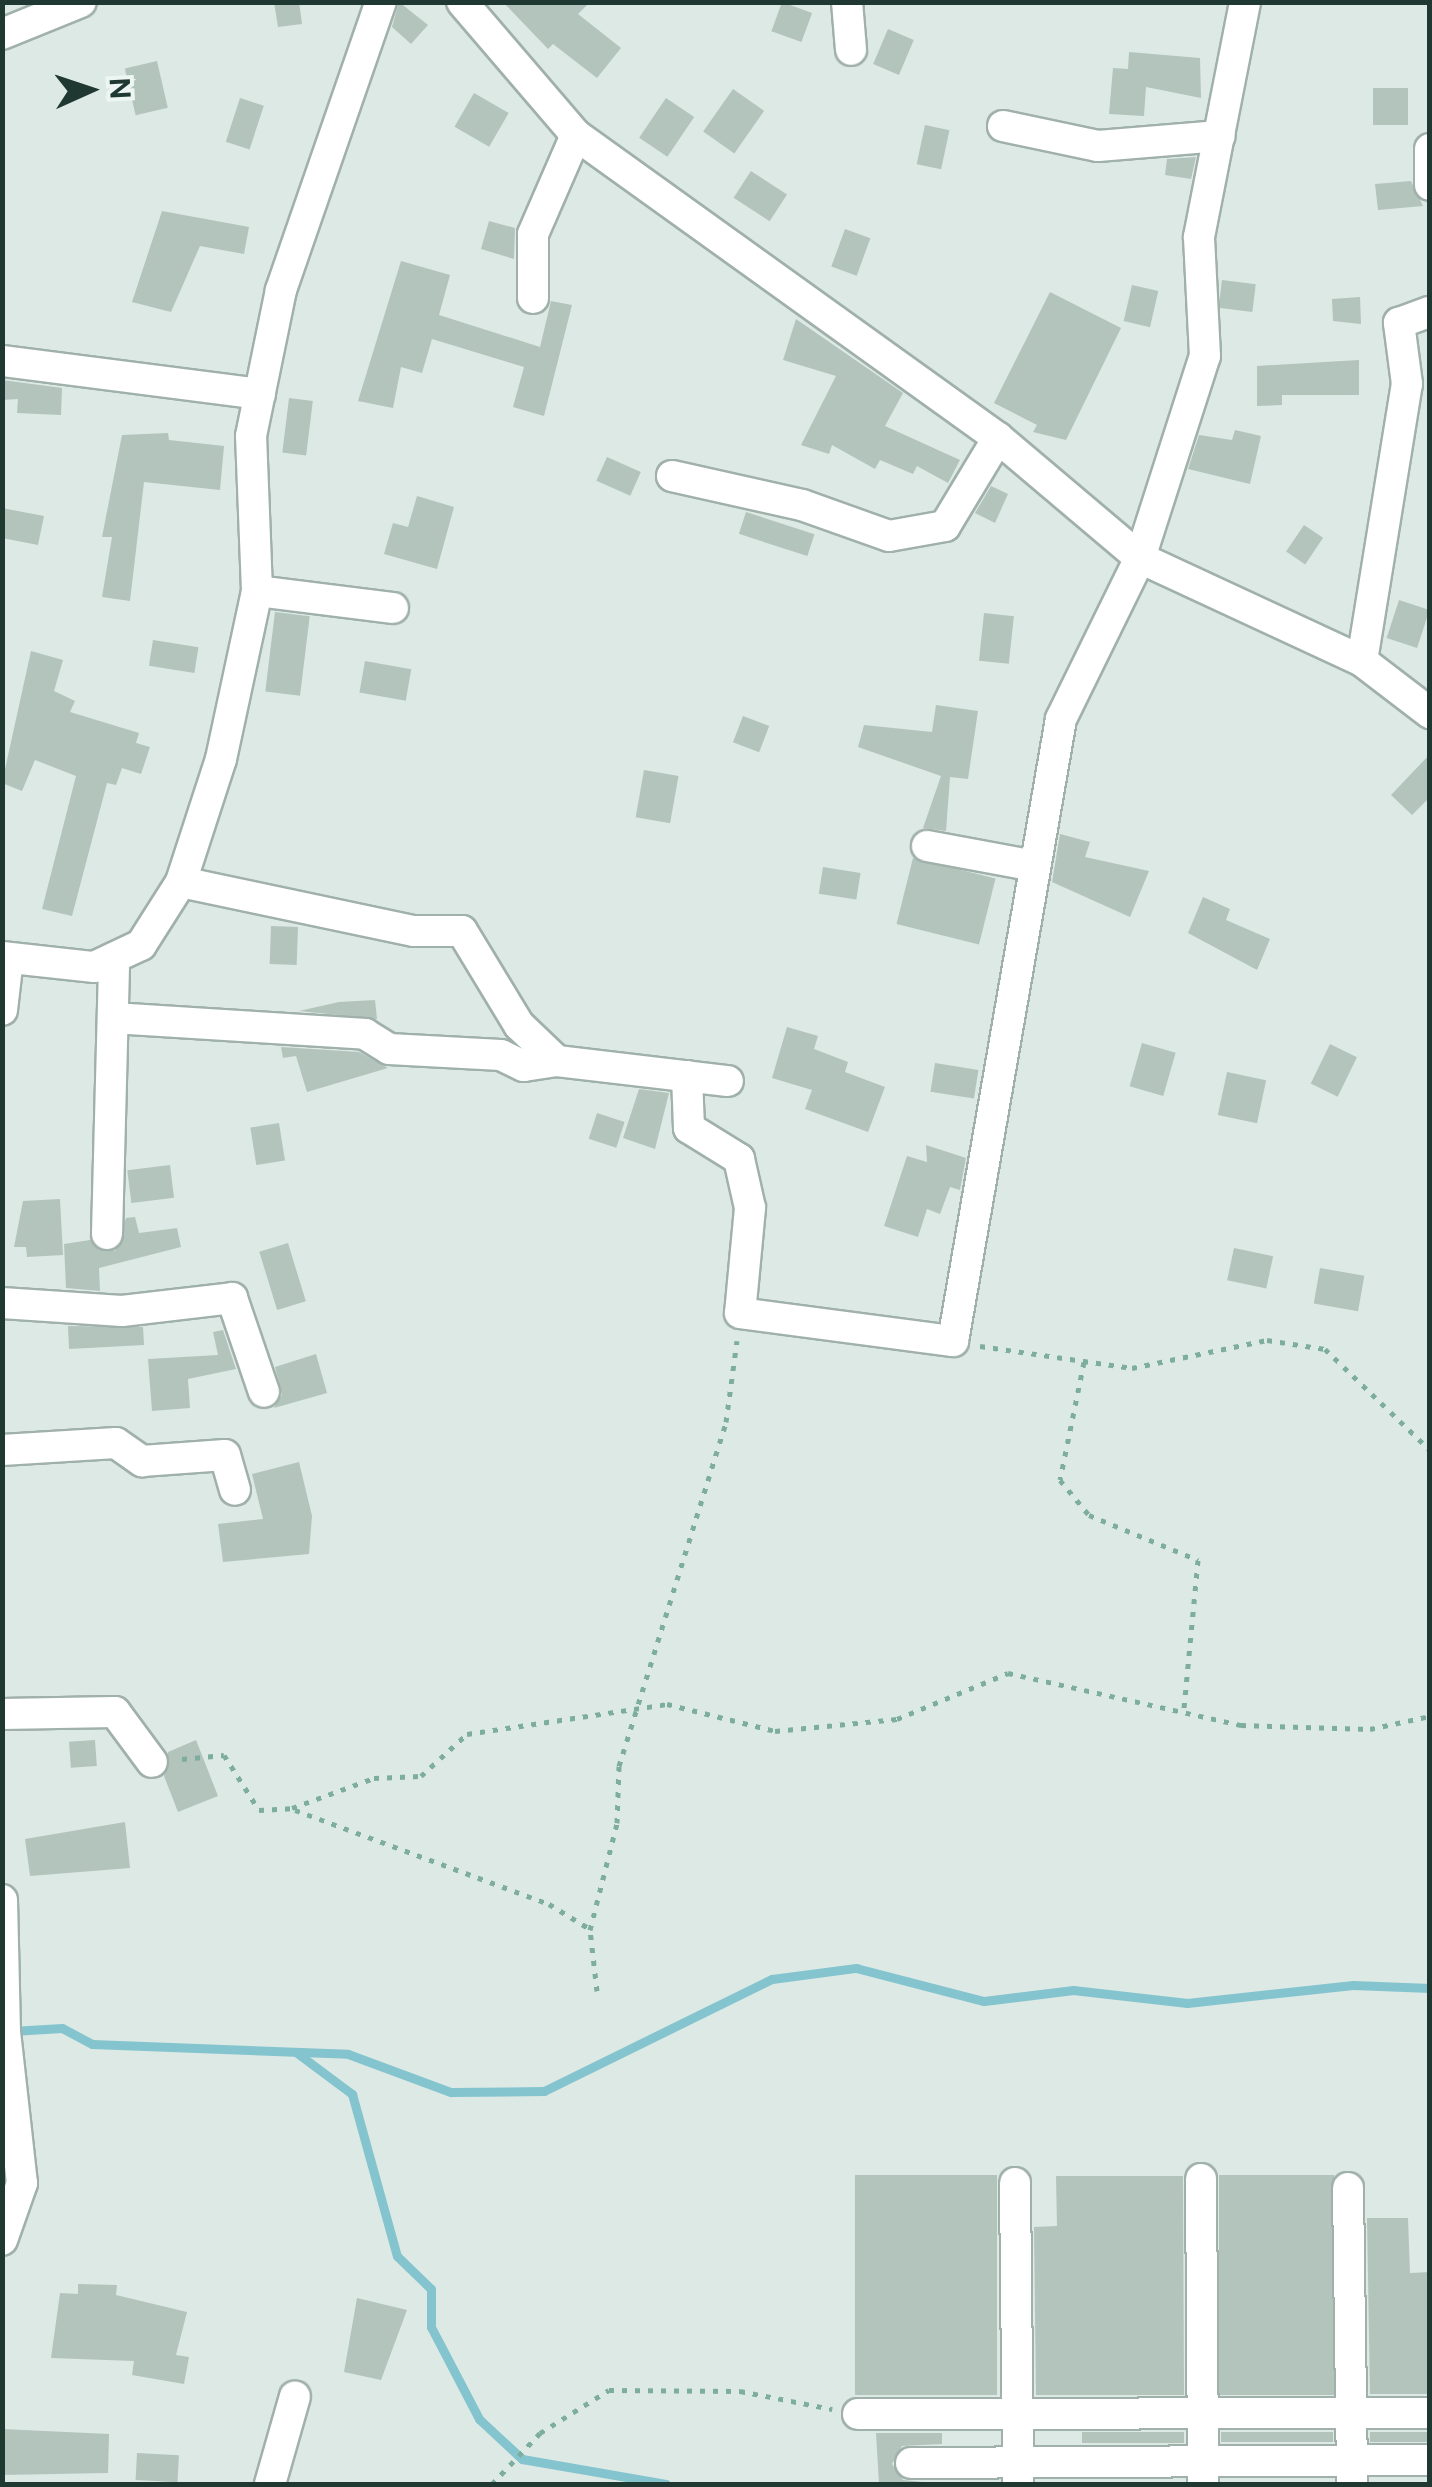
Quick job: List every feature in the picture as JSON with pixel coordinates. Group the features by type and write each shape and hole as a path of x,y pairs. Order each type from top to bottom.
{"street":[{"path":"2,34 48,11 82,2"},
{"path":"2,1010 5,957 94,968 140,946 181,882 221,759 256,590 251,436 281,290 381,2"},
{"path":"462,2 576,136 998,438 1140,558 1362,662 1430,713"},
{"path":"847,2 851,50"},
{"path":"687,1076 689,1128 739,1159 750,1208 740,1313 952,1341 1061,719 1140,558 1204,356 1199,237 1245,2"},
{"path":"1002,126 1098,146 1220,136"},
{"path":"532,298 533,234 576,136"},
{"path":"1430,149 1430,185"},
{"path":"1362,662 1407,384 1399,323 1430,312"},
{"path":"2,360 260,394"},
{"path":"672,476 802,505 890,536 945,526 998,438"},
{"path":"256,590 393,608"},
{"path":"927,846 1035,866"},
{"path":"181,882 414,930 462,931 519,1025 556,1060"},
{"path":"106,1234 114,958"},
{"path":"113,1018 365,1034 389,1049 501,1055 524,1066 556,1060 728,1081"},
{"path":"2,1302 122,1310 232,1298 264,1392"},
{"path":"2,1450 116,1443 142,1461 224,1455 235,1490"},
{"path":"2,1714 115,1712 152,1762"},
{"path":"2,1900 4,2032 22,2183 2,2240"},
{"path":"1201,2179 1203,2473"},
{"path":"1015,2183 1018,2473"},
{"path":"1348,2188 1352,2473"},
{"path":"270,2484 296,2396"},
{"path":"858,2414 1430,2413"},
{"path":"911,2463 1018,2473 1352,2473 1430,2460"}],"path":[{"path":"597,1991 590,1930 637,1710 726,1422 740,1313"},
{"path":"952,1341 1132,1368 1267,1340 1325,1349 1430,1450"},
{"path":"1084,1362 1060,1480 1089,1515 1198,1560 1184,1709"},
{"path":"152,1762 224,1756 259,1810 292,1808 374,1778 420,1776 466,1734 666,1704 775,1731 897,1718 1008,1672 1184,1709 1299,1728 1370,1729 1430,1716"},
{"path":"292,1808 548,1904 590,1930"},
{"path":"492,2484 540,2433 609,2390 740,2391 858,2414"}],"building":[{"path":"274,2 299,2 302,24 278,27"},
{"path":"399,2 428,25 411,44 392,27"},
{"path":"503,2 590,2 578,14 621,48 597,78 553,44 548,49"},
{"path":"782,2 812,13 801,42 771,31"},
{"path":"888,29 914,40 899,75 873,64"},
{"path":"1129,52 1200,58 1201,98 1146,87 1144,116 1109,114 1113,68 1128,69"},
{"path":"157,61 168,108 136,115 125,68"},
{"path":"1373,88 1408,88 1408,125 1373,125"},
{"path":"733,89 764,111 734,153 703,132"},
{"path":"474,93 509,113 489,147 454,127"},
{"path":"240,98 264,106 250,149 226,142"},
{"path":"666,98 694,117 667,157 639,138"},
{"path":"925,125 949,130 941,169 917,164"},
{"path":"1196,157 1191,179 1165,175 1167,159"},
{"path":"751,171 787,194 770,221 734,198"},
{"path":"1411,181 1423,206 1378,210 1375,184"},
{"path":"162,211 249,227 244,254 200,246 171,312 132,302"},
{"path":"489,221 515,228 514,259 481,249"},
{"path":"845,229 870,238 857,276 831,267"},
{"path":"401,261 450,275 439,315 540,347 551,301 572,305 544,416 513,407 524,367 432,339 422,373 401,367 393,408 358,401"},
{"path":"1222,280 1256,284 1252,312 1219,308"},
{"path":"1132,285 1158,291 1150,327 1124,321"},
{"path":"1050,292 1121,328 1066,440 1033,432 1037,425 994,403"},
{"path":"1360,297 1361,324 1333,321 1332,299"},
{"path":"796,319 903,393 885,426 960,460 948,483 917,466 913,474 880,460 875,469 832,445 829,454 801,445 836,376 783,360"},
{"path":"1359,360 1359,395 1282,395 1282,405 1257,406 1257,366"},
{"path":"2,380 62,388 61,415 17,413 18,399 2,400"},
{"path":"289,398 313,401 306,456 282,453"},
{"path":"1235,430 1261,436 1250,484 1188,469 1199,435 1232,440"},
{"path":"168,433 169,440 224,446 220,490 144,482 130,601 102,597 112,537 102,537 122,435"},
{"path":"607,457 641,472 630,496 596,481"},
{"path":"991,486 1008,494 995,523 975,513"},
{"path":"417,496 454,507 437,569 384,554 393,523 408,527"},
{"path":"2,508 44,516 38,545 2,538"},
{"path":"746,512 814,534 807,556 739,534"},
{"path":"1304,525 1323,538 1305,564 1286,552"},
{"path":"1399,600 1429,610 1417,648 1387,638"},
{"path":"275,612 310,616 300,696 265,691"},
{"path":"984,613 1014,616 1009,664 979,661"},
{"path":"153,640 198,647 194,673 149,666"},
{"path":"31,651 63,660 54,691 75,701 70,712 139,733 136,743 150,747 141,774 122,768 116,785 107,783 72,916 42,909 76,776 35,760 22,791 2,783"},
{"path":"365,661 411,669 406,701 359,693"},
{"path":"936,705 978,711 968,779 950,777 946,831 923,828 941,776 858,747 864,725 932,732"},
{"path":"743,716 769,726 759,752 733,742"},
{"path":"1430,754 1430,797 1412,815 1391,795"},
{"path":"644,770 678,776 670,823 636,817"},
{"path":"1060,834 1090,842 1085,857 1149,871 1130,917 1052,882"},
{"path":"913,858 995,879 979,945 897,924"},
{"path":"823,867 861,873 856,900 819,894"},
{"path":"1203,897 1230,909 1226,920 1270,939 1257,970 1188,933"},
{"path":"271,926 298,927 297,965 270,964"},
{"path":"375,1000 377,1019 299,1011 339,1002"},
{"path":"787,1027 818,1036 814,1049 848,1062 845,1072 885,1087 868,1132 805,1109 812,1090 772,1078"},
{"path":"1142,1043 1176,1053 1163,1096 1130,1086"},
{"path":"1330,1044 1357,1057 1338,1097 1311,1084"},
{"path":"281,1047 359,1052 388,1068 307,1092 296,1056 283,1058"},
{"path":"935,1063 978,1070 974,1099 930,1092"},
{"path":"1227,1072 1266,1080 1257,1123 1218,1115"},
{"path":"639,1089 669,1093 655,1149 623,1138"},
{"path":"597,1113 625,1122 616,1148 589,1139"},
{"path":"279,1123 285,1161 256,1165 250,1128"},
{"path":"926,1145 966,1158 960,1190 950,1187 940,1214 927,1209 918,1237 884,1226 907,1156 927,1162"},
{"path":"170,1165 174,1198 131,1203 127,1170"},
{"path":"60,1199 63,1255 27,1257 26,1247 14,1247 23,1201"},
{"path":"135,1217 139,1233 177,1228 181,1247 99,1268 100,1291 66,1288 64,1244 90,1240 115,1251 126,1218"},
{"path":"288,1243 306,1301 277,1310 259,1252"},
{"path":"1234,1248 1273,1256 1266,1289 1227,1280"},
{"path":"1320,1268 1364,1276 1358,1311 1314,1303"},
{"path":"68,1326 143,1327 144,1345 69,1349"},
{"path":"223,1330 236,1369 188,1379 190,1408 152,1411 148,1359 218,1355 213,1332"},
{"path":"316,1354 327,1393 274,1408 282,1395 275,1367"},
{"path":"299,1462 312,1516 309,1554 223,1562 218,1524 263,1519 252,1474"},
{"path":"95,1740 97,1766 71,1768 69,1742"},
{"path":"196,1740 218,1796 178,1812 164,1776 168,1752"},
{"path":"125,1822 130,1868 30,1876 25,1839"},
{"path":"855,2175 997,2175 997,2395 855,2395"},
{"path":"1219,2175 1334,2175 1334,2395 1219,2395"},
{"path":"1056,2176 1183,2176 1184,2395 1036,2395 1034,2227 1057,2226"},
{"path":"1367,2218 1408,2218 1410,2273 1430,2272 1430,2394 1370,2394"},
{"path":"78,2284 117,2285 116,2295 187,2312 176,2355 189,2357 184,2384 132,2375 134,2361 51,2358 60,2293 78,2294"},
{"path":"357,2298 407,2310 381,2380 344,2372"},
{"path":"2,2429 109,2434 108,2473 2,2475"},
{"path":"1082,2432 1184,2432 1184,2443 1082,2443"},
{"path":"1221,2432 1333,2432 1333,2442 1221,2442"},
{"path":"1370,2432 1430,2432 1430,2442 1370,2442"},
{"path":"876,2433 942,2433 942,2444 902,2446 892,2464 903,2480 943,2484 879,2484"},
{"path":"137,2453 179,2455 178,2482 136,2480"}],"waterway":[{"path":"12,2031 62,2028 92,2044 348,2054 451,2092 544,2091 772,1979 856,1968 984,2001 1073,1990 1187,2003 1353,1985 1430,1988"},
{"path":"297,2053 352,2094 397,2256 431,2289 431,2327 479,2419 522,2459 666,2484"}]}
